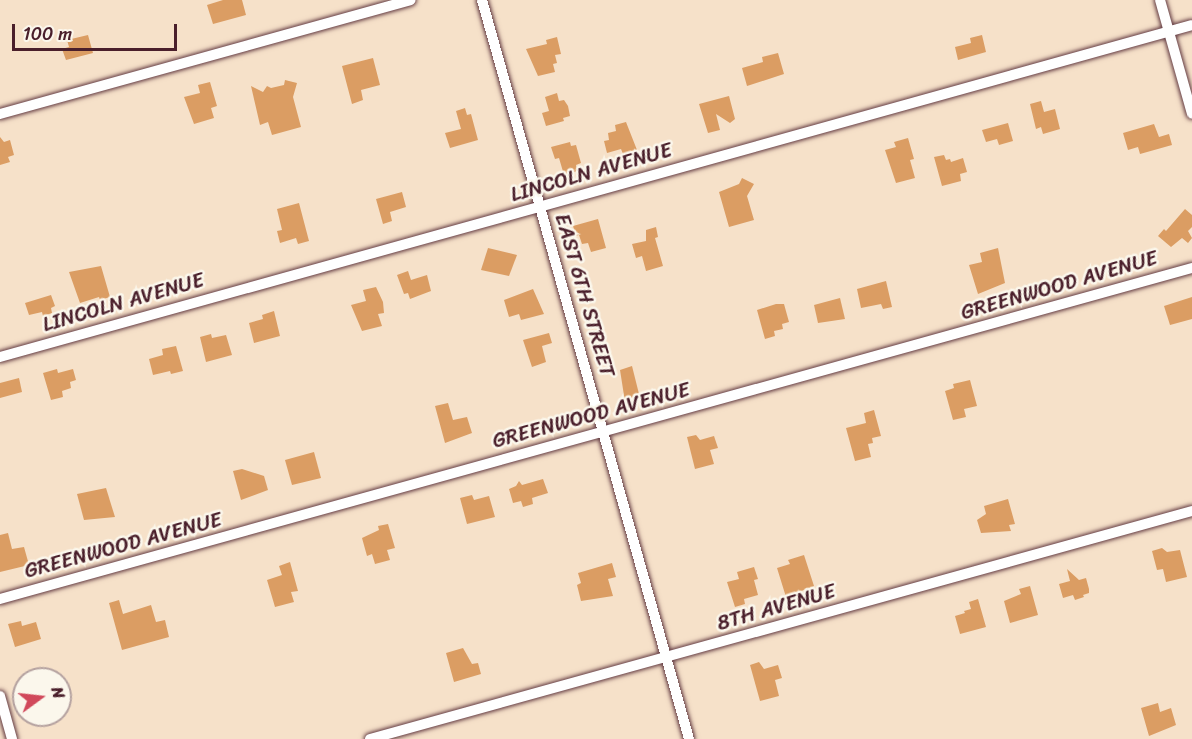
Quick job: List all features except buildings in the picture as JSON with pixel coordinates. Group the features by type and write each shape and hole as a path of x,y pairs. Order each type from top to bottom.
{"street":[{"path":"0,114 410,0"},
{"name":"EAST 6TH STREET","path":"482,0 689,739"},
{"path":"1160,0 1192,114"},
{"name":"LINCOLN AVENUE","path":"0,357 1192,25"},
{"name":"GREENWOOD AVENUE","path":"0,599 1192,268"},
{"name":"8TH AVENUE","path":"370,739 1192,511"},
{"path":"0,696 12,739"}]}
